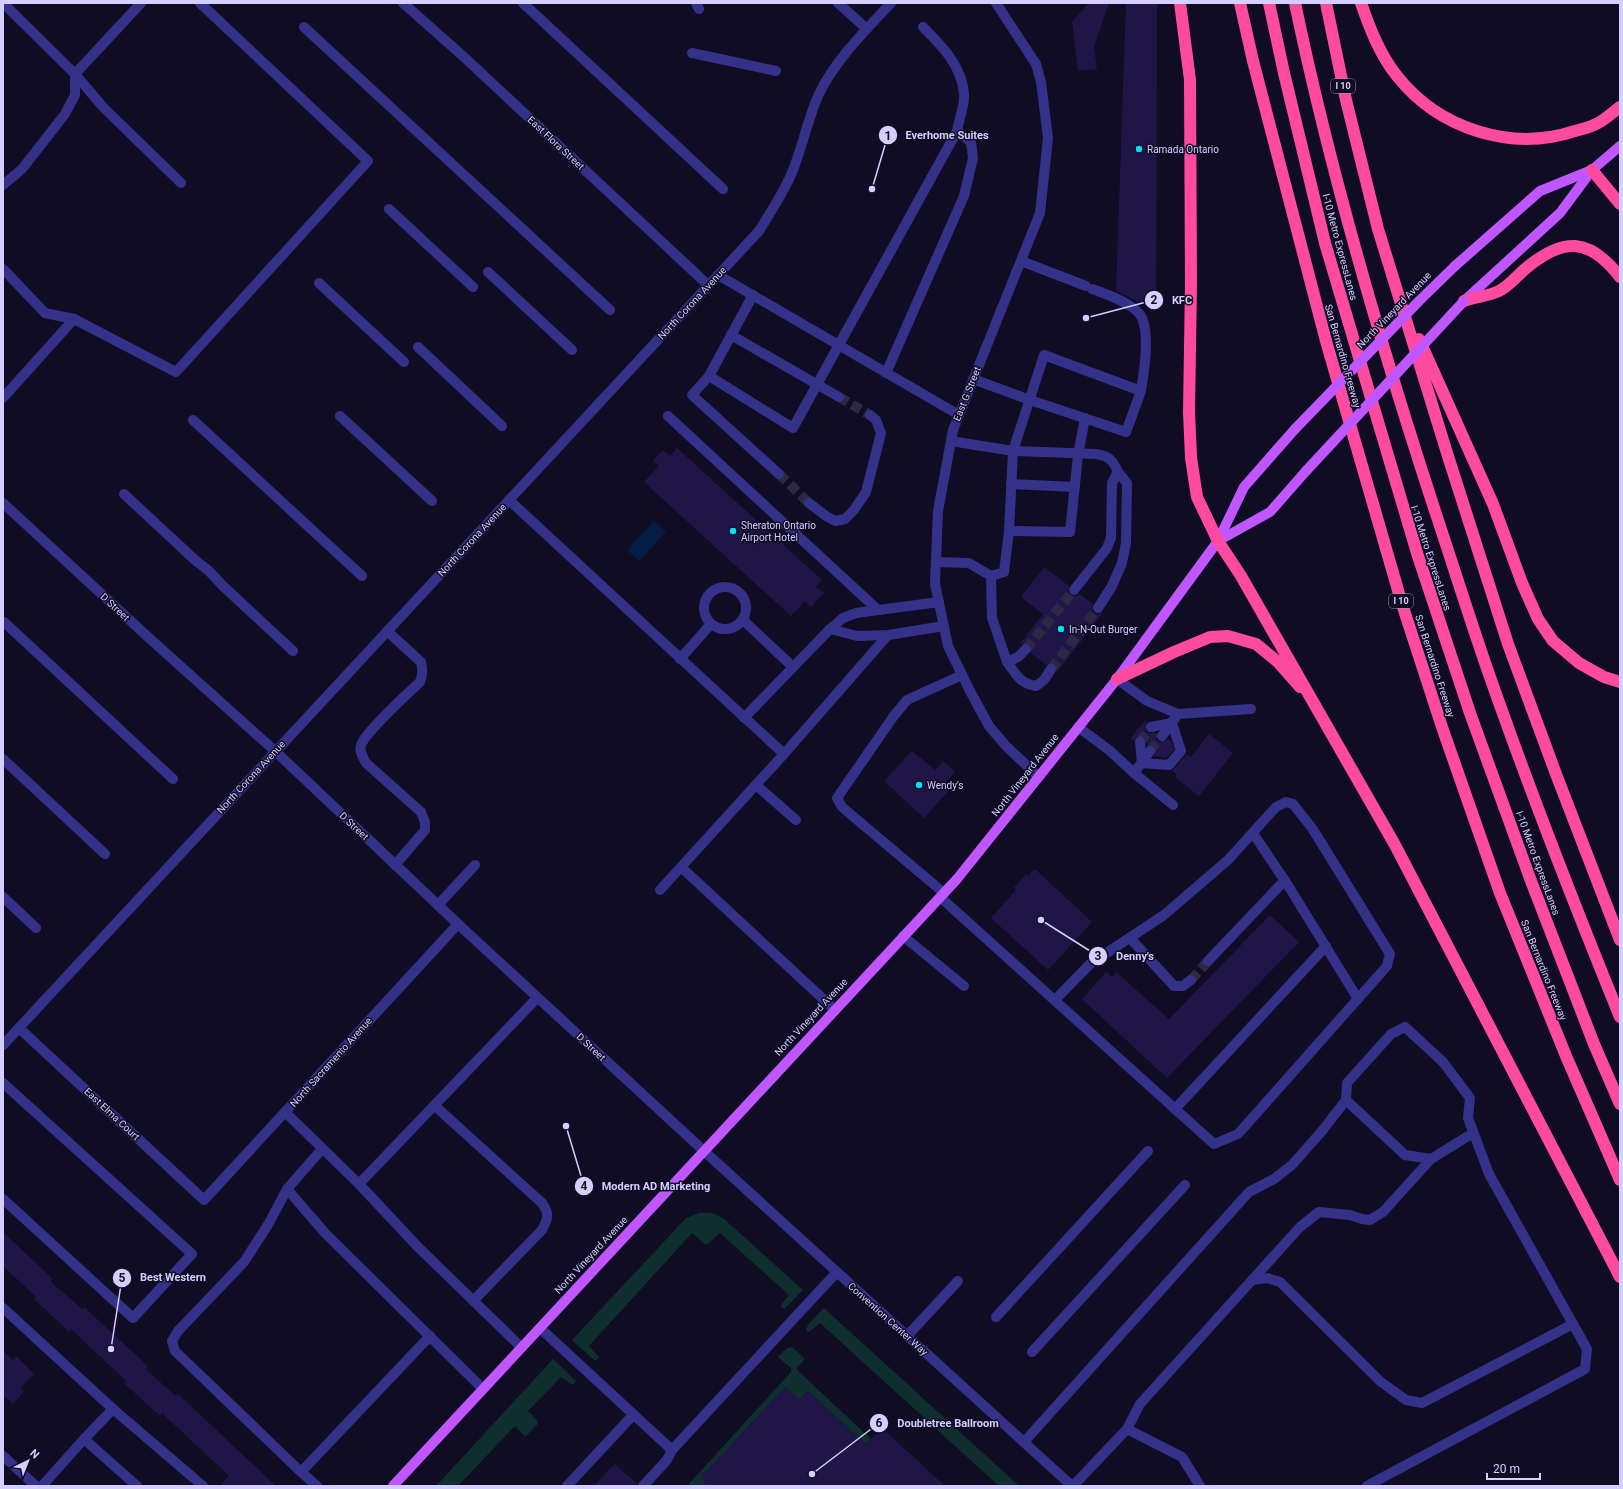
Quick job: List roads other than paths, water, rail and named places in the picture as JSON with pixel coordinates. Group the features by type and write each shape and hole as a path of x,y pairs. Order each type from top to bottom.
{"highway":[{"path":"1180,3 1190,80 1191,284 1189,412 1191,458 1197,497 1218,541 1241,576 1318,707 1399,852 1620,1278"},
{"name":"San Bernardino Freeway","path":"1240,3 1253,61 1326,341 1402,604 1442,727 1500,893 1566,1056 1620,1180"},
{"name":"I-10 Metro ExpressLanes","path":"1269,3 1284,73 1325,243 1417,553 1470,713 1528,874 1594,1044 1620,1104"},
{"name":"I-10 Metro ExpressLanes","path":"1295,3 1312,82 1345,211 1408,427 1492,682 1574,903 1620,1017"},
{"name":"I 10","path":"1326,3 1350,115 1378,229 1396,288 1508,644 1620,940"},
{"path":"1361,3 1371,31 1384,58 1397,76 1413,94 1439,114 1457,124 1491,136 1510,139 1535,139 1568,133 1598,124 1620,106"},
{"path":"1592,170 1620,204"},
{"path":"1464,300 1500,291 1536,260 1558,247 1578,246 1591,250 1604,260 1620,278"},
{"path":"1396,288 1493,504 1522,583 1538,619 1553,641 1579,663 1604,677 1620,682"},
{"path":"1117,679 1210,637 1228,636 1256,644 1266,651 1278,662 1318,707"}],"main road":[{"name":"North Vineyard Avenue","path":"1218,541 1270,512 1464,300 1560,213 1592,170 1620,146"},
{"name":"North Vineyard Avenue","path":"393,1486 942,895 991,838 1117,679 1218,541 1244,487 1295,429 1455,266 1540,191 1592,170"}],"street":[{"path":"3,3 75,74 103,108 181,183"},
{"path":"3,185 22,169 65,114 75,95 75,74 141,3"},
{"path":"3,269 45,313 74,319 176,372 368,161 200,3"},
{"name":"East Flora Street","path":"403,3 708,285"},
{"path":"523,3 723,189"},
{"path":"838,3 867,29"},
{"name":"North Corona Avenue","path":"3,1045 759,231 778,201 793,170 820,94 837,66 867,29 892,3"},
{"name":"East G Street","path":"996,3 1036,64 1041,82 1048,138 1040,213 953,430 938,511 935,584 948,646 989,726 1006,746 1039,777"},
{"path":"304,27 610,310"},
{"path":"709,376 793,428 957,130 964,95 960,76 945,48 923,27"},
{"path":"692,53 776,71"},
{"path":"886,373 964,196 973,158 971,142 957,130"},
{"path":"389,209 473,287"},
{"path":"973,379 1126,432 1141,391 1145,366 1145,339 1141,317 1128,304 1020,261"},
{"path":"488,272 572,350"},
{"path":"718,275 959,415"},
{"path":"319,283 404,362"},
{"path":"753,295 709,376 692,395 778,474"},
{"path":"3,398 74,319"},
{"path":"731,335 838,397"},
{"path":"418,347 502,426"},
{"path":"936,562 969,563 991,576 1004,572 1009,531 1013,451 1044,354 1141,391"},
{"path":"809,503 826,516 835,520 845,519 854,510 866,492 880,433 876,420 870,415"},
{"path":"340,416 432,501"},
{"path":"668,416 878,610"},
{"path":"1009,531 1070,532 1078,455 1085,418"},
{"path":"193,420 362,576"},
{"path":"951,441 1013,451 1104,455 1111,458 1118,472 1127,483 1126,544 1122,563 1112,586 1098,608"},
{"path":"1074,590 1107,548 1111,538 1112,483 1118,472"},
{"path":"1011,484 1075,487"},
{"path":"124,494 195,560 209,571 223,586 293,651"},
{"path":"509,500 784,754"},
{"name":"D Street","path":"3,503 275,751 537,998 704,1151"},
{"path":"991,576 992,618 1007,662 1018,677 1026,684 1036,686 1044,680 1052,669"},
{"path":"724,587 737,590 745,600 747,607 743,620 738,626 732,629 724,630 711,624 706,619 704,612 706,598 717,588 724,587"},
{"path":"744,718 830,629 843,618 856,613 939,602"},
{"path":"743,620 793,667"},
{"path":"4,622 173,779"},
{"path":"680,659 711,624"},
{"path":"830,629 858,636 888,635 944,626"},
{"path":"387,631 421,662 423,669 423,676 420,682 369,733 361,746 361,754 366,763 421,812 425,822 425,830 395,865"},
{"path":"660,890 784,754 888,635"},
{"path":"1007,662 1018,657 1026,649"},
{"path":"962,675 907,700 893,717 837,798 842,807 942,895 1055,1000 1214,1144 1238,1134 1387,966 1390,954 1312,828 1293,804 1286,802 1276,807 1228,860 1164,915 1090,964 1055,1000"},
{"path":"1117,679 1148,701 1178,714 1251,709"},
{"path":"1162,736 1178,714"},
{"path":"1151,727 1172,723"},
{"path":"1142,763 1169,765 1181,751 1172,723"},
{"path":"1078,727 1109,750 1173,805"},
{"path":"1140,742 1142,763"},
{"path":"1134,773 1150,751"},
{"path":"3,759 105,854"},
{"path":"756,785 796,820"},
{"path":"1253,833 1285,880 1358,998"},
{"path":"438,905 475,865"},
{"path":"681,867 835,1010"},
{"path":"1208,961 1285,880"},
{"path":"3,897 36,928"},
{"name":"North Sacramento Avenue","path":"204,1200 458,924"},
{"path":"904,936 964,986"},
{"path":"1130,938 1174,986 1183,986 1191,980"},
{"path":"1175,1109 1326,946"},
{"path":"359,1184 537,998"},
{"path":"1024,1442 1244,1198 1250,1192 1274,1179 1292,1165 1322,1131 1346,1100 1347,1083 1392,1034 1405,1027 1443,1062 1470,1098 1468,1118 1489,1174 1587,1349 1585,1368 1367,1486"},
{"name":"East Elma Court","path":"19,1028 204,1200"},
{"path":"3,1083 192,1254 133,1318 3,1199"},
{"path":"1346,1100 1405,1155 1430,1159"},
{"path":"434,1105 542,1203 547,1211 548,1219 542,1230 473,1301"},
{"path":"285,1112 359,1184 418,1247 522,1347"},
{"path":"1073,1486 1127,1429 1140,1404 1300,1227 1319,1212 1350,1214 1362,1219 1370,1220 1384,1212 1430,1159 1473,1133"},
{"path":"317,1486 175,1352 172,1341 178,1331 244,1262 269,1223 287,1189 322,1149"},
{"name":"Convention Center Way","path":"704,1151 1073,1486"},
{"path":"996,1317 1148,1151"},
{"path":"1032,1352 1185,1185"},
{"path":"287,1189 325,1233 483,1388"},
{"path":"643,1486 667,1460 672,1450 837,1272"},
{"path":"1252,1280 1267,1278 1280,1282 1381,1382 1406,1400 1422,1403 1573,1324"},
{"path":"907,1336 958,1281"},
{"path":"3,1308 113,1409 203,1486"},
{"path":"540,1328 672,1450"},
{"path":"301,1472 430,1336"},
{"path":"42,1486 113,1409"},
{"path":"567,1486 633,1415"},
{"path":"1127,1429 1182,1457 1200,1486"},
{"path":"84,1439 137,1486"},
{"path":"3,1456 36,1486"}],"water":[{"path":"654,521 666,532 639,561 627,550"}],"tunnel":[{"path":"839,397 870,415"},
{"path":"779,474 809,503"},
{"path":"1026,649 1074,590"},
{"path":"1051,669 1098,608"},
{"path":"1140,742 1151,727"},
{"path":"1150,751 1162,736"},
{"path":"1191,980 1208,961"}],"place":[{"name":"Ramada Ontario","path":"1139,149"},
{"name":"Everhome Suites","path":"872,189"},
{"name":"KFC","path":"1086,318"},
{"name":"Sheraton Ontario Airport Hotel","path":"733,531"},
{"name":"In-N-Out Burger","path":"1061,629"},
{"name":"Wendy's","path":"919,785"},
{"name":"Denny's","path":"1041,920"},
{"name":"Modern AD Marketing","path":"566,1126"},
{"name":"Best Western","path":"111,1349"},
{"name":"Doubletree Ballroom","path":"812,1474"}]}
